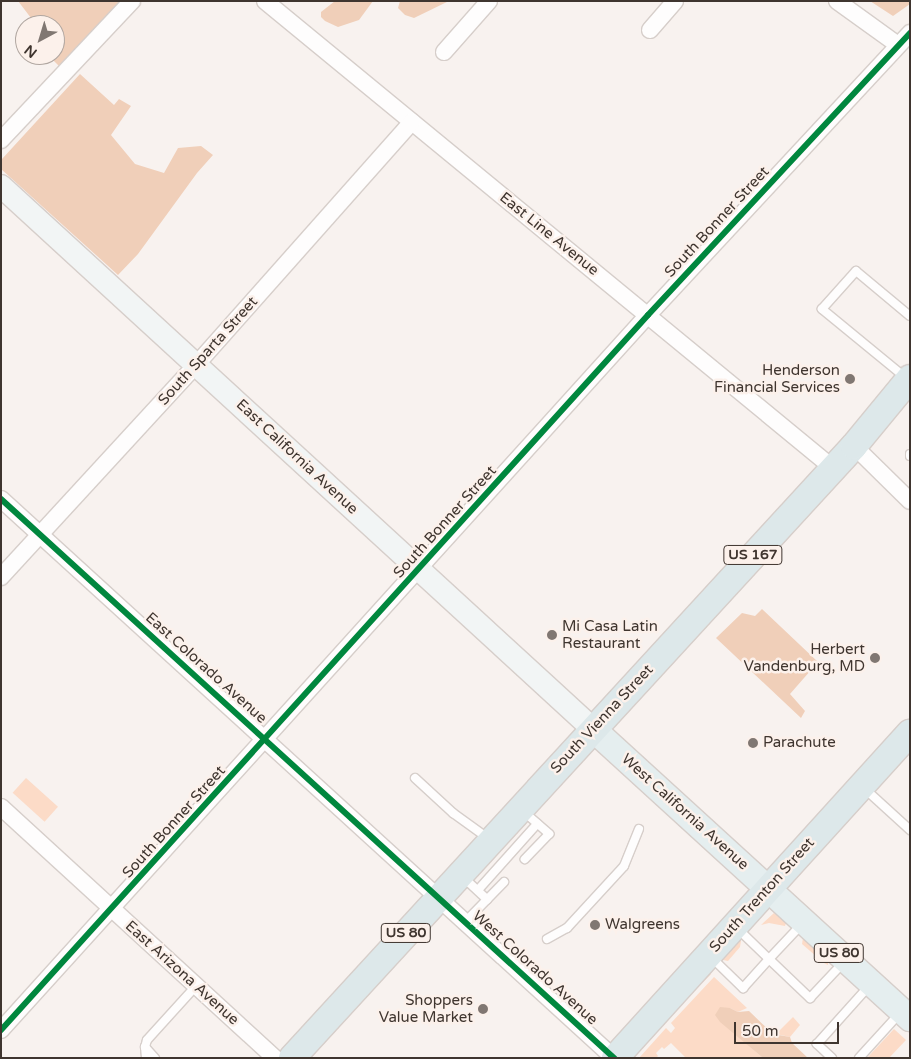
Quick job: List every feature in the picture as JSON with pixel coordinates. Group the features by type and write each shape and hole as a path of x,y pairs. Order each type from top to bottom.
{"highway":[{"name":"South Vienna Street","path":"292,1058 438,898 469,882 491,840 529,816 593,729 854,446 909,379"},
{"name":"South Trenton Street","path":"615,1058 910,733"}],"main road":[{"name":"East California Avenue","path":"1,186 593,729"},
{"name":"West California Avenue","path":"593,729 906,1014"}],"street":[{"path":"1,140 132,1"},
{"name":"East Line Avenue","path":"265,1 832,468"},
{"path":"444,52 489,1"},
{"path":"650,30 675,1"},
{"path":"837,1 898,45"},
{"name":"South Bonner Street","path":"1,1030 648,315 910,33"},
{"name":"South Sparta Street","path":"1,578 196,365 412,122"},
{"path":"854,446 910,501"},
{"name":"East Colorado Avenue","path":"1,499 438,898"},
{"name":"East Arizona Avenue","path":"1,807 275,1058"},
{"name":"West Colorado Avenue","path":"438,898 615,1058"}],"lane":[{"path":"909,379 822,309 856,271 910,316"},
{"path":"415,778 452,813 491,840"},
{"path":"862,786 910,830"},
{"path":"487,899 469,882 529,816 548,834 525,859"},
{"path":"546,939 567,928 624,866 639,829"},
{"path":"465,922 504,882"},
{"path":"708,955 743,988 804,922"},
{"path":"735,926 810,998 846,960"},
{"path":"832,1058 817,1044 872,983"},
{"path":"147,1058 145,1046 147,1040 196,986"},
{"path":"859,1058 906,1014"},
{"path":"145,1046 155,1058"}],"shaded area":[{"path":"18,1 121,1 65,62 65,15 29,15"},
{"path":"335,1 373,1 359,20 338,27 321,17 321,12"},
{"path":"400,1 449,1 414,18 405,15 398,8"},
{"path":"870,1 910,1 910,4 893,16"},
{"path":"80,74 114,105 119,99 131,106 111,135 135,164 164,173 178,148 201,146 213,155 197,173 138,254 118,275 1,169 2,159"},
{"path":"762,609 818,662 790,694 805,711 801,718 716,638 742,613 755,616"},
{"path":"26,778 58,807 45,822 13,793"},
{"path":"774,913 784,919 785,926 769,923 761,925"},
{"path":"803,938 828,959 828,965 802,944"},
{"path":"738,939 741,941 740,947 728,961 723,960 722,958"},
{"path":"709,972 711,974 666,1019 664,1017"},
{"path":"714,977 747,1008 738,1012 730,1008 749,1046 763,1058 686,1058 671,1043 664,1049 662,1047 656,1053 658,1056 656,1058 639,1058 666,1028 671,1033 675,1028 671,1023"},
{"path":"720,1007 730,1008 738,1012 749,1011 773,1034 790,1037 792,1043 808,1058 763,1058 720,1022 715,1015"},
{"path":"793,1017 800,1025 790,1037 776,1034"},
{"path":"894,1029 906,1040 889,1058 867,1058"}],"cycle path":[{"path":"1,1030 648,315 910,33"},
{"path":"1,499 614,1058"}],"place":[{"name":"Henderson Financial Services","path":"850,379"},
{"name":"Mi Casa Latin Restaurant","path":"552,635"},
{"name":"Herbert Vandenburg, MD","path":"875,658"},
{"name":"Parachute","path":"753,743"},
{"name":"Walgreens","path":"595,925"},
{"name":"Shoppers Value Market","path":"483,1009"}]}
